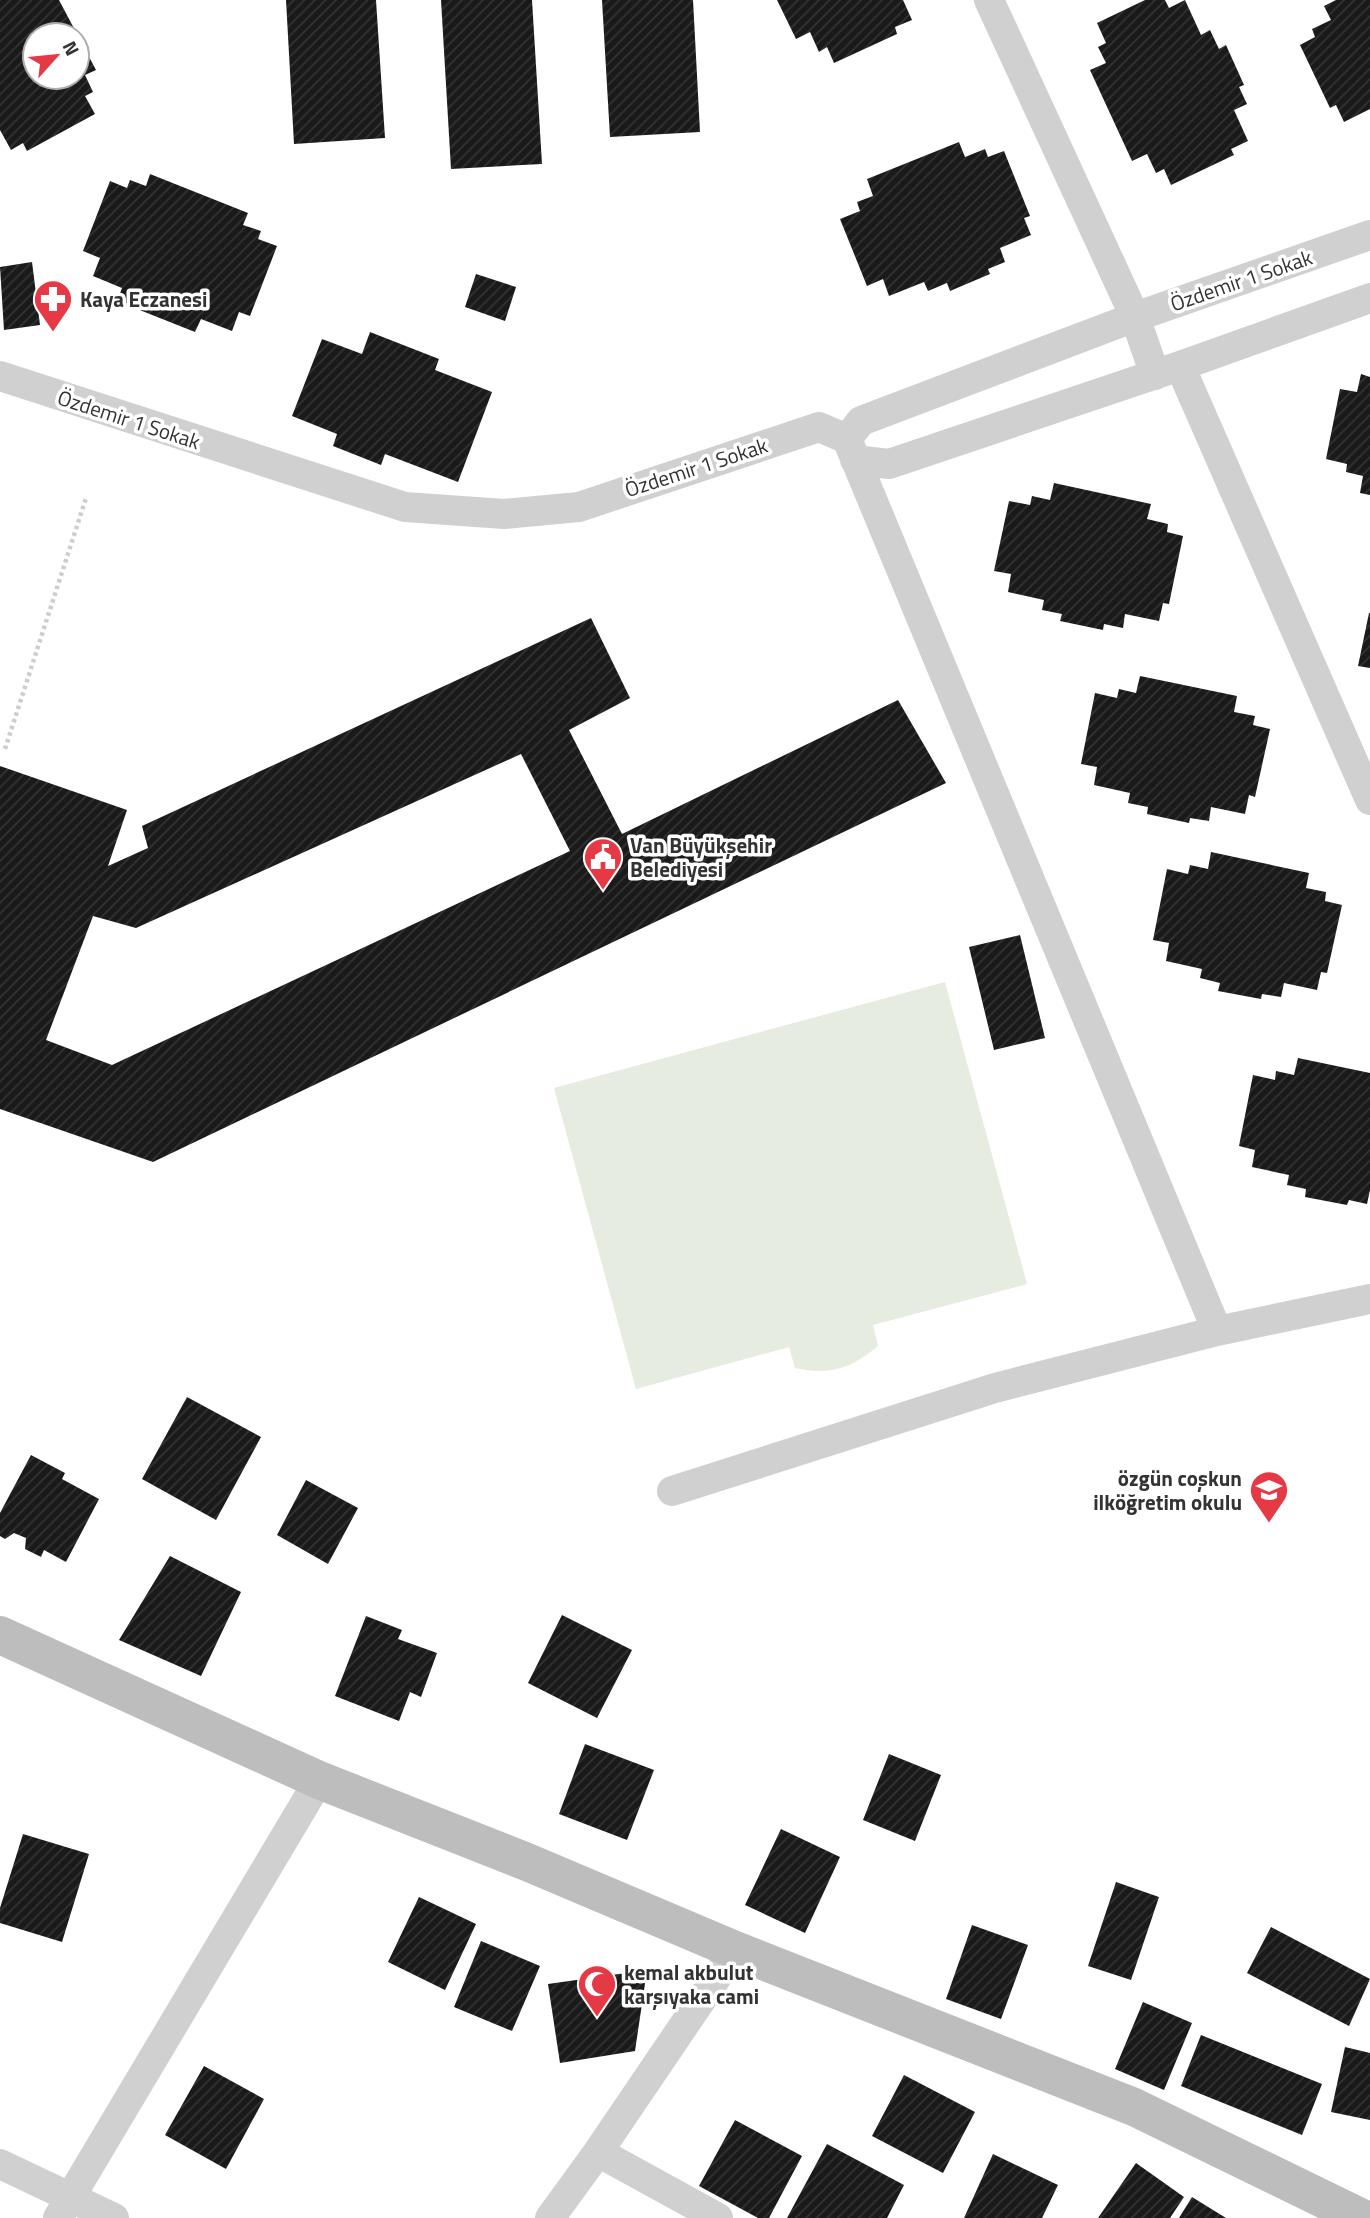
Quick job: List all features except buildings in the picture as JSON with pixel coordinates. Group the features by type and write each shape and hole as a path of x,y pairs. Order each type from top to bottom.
{"street":[{"path":"989,0 1135,317 1167,370 1370,800"},
{"name":"Özdemir 1 Sokak","path":"851,449 861,421 1135,317 1370,235"},
{"name":"Özdemir 1 Sokak","path":"0,376 405,507 504,514 579,507 819,427 851,449 890,464 1370,298"},
{"path":"851,449 1217,1331"},
{"path":"672,1491 995,1388 1217,1331 1370,1299"},
{"path":"0,1635 319,1780 527,1862 736,1950 1134,2107 1362,2218"},
{"path":"64,2206 319,1780"},
{"path":"550,2218 736,1950"},
{"path":"598,2152 718,2218"},
{"path":"0,2164 64,2206 114,2218"}],"path":[{"path":"5,749 86,498"}],"shaded area":[{"path":"945,982 1027,1284 873,1325 878,1346 859,1360 840,1368 819,1371 795,1368 789,1347 636,1389 554,1088"}],"place":[{"name":"Kaya Eczanesi","path":"53,333"},
{"name":"Van Büyükşehir Belediyesi","path":"603,891"},
{"name":"özgün coşkun ilköğretim okulu","path":"1269,1524"},
{"name":"kemal akbulut karşıyaka cami","path":"597,2018"}]}
